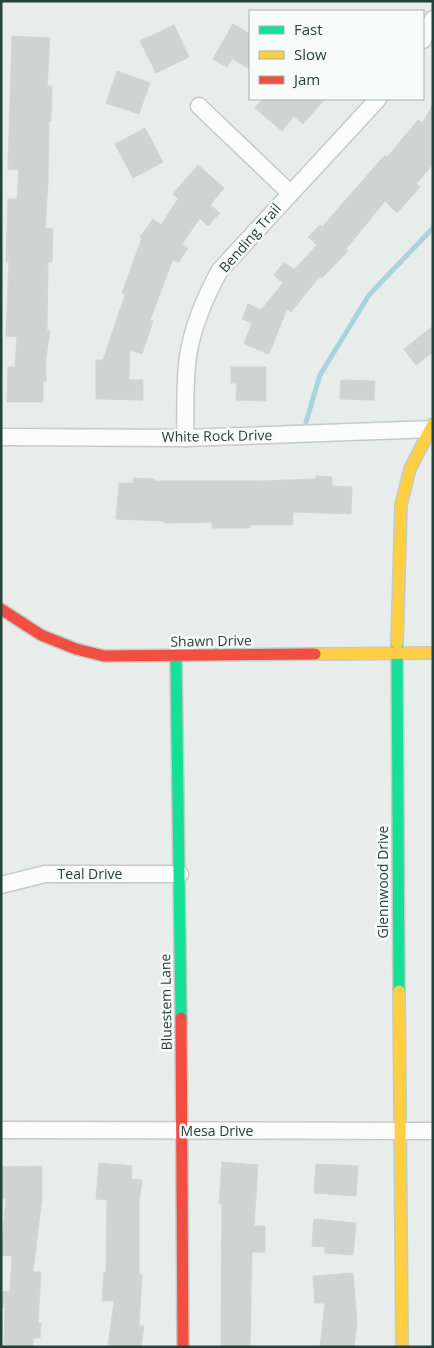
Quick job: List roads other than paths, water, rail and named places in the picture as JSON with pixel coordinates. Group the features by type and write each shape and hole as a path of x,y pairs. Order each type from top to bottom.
{"street":[{"path":"424,38 433,19"},
{"name":"Bending Trail","path":"185,438 188,358 193,331 205,296 220,270 377,100"},
{"path":"199,106 290,193"},
{"name":"White Rock Drive","path":"1,437 185,438 431,427"},
{"name":"Glennwood Drive","path":"402,1347 397,653 401,505 410,469 431,427"},
{"name":"Shawn Drive","path":"1,609 41,635 76,649 104,656 176,657 433,653"},
{"name":"Bluestem Lane","path":"176,657 183,1131 183,1347"},
{"name":"Teal Drive","path":"1,885 45,874 180,874"},
{"name":"Mesa Drive","path":"1,1130 433,1131"}],"waterway":[{"path":"306,422 320,375 369,295 433,228"}]}
